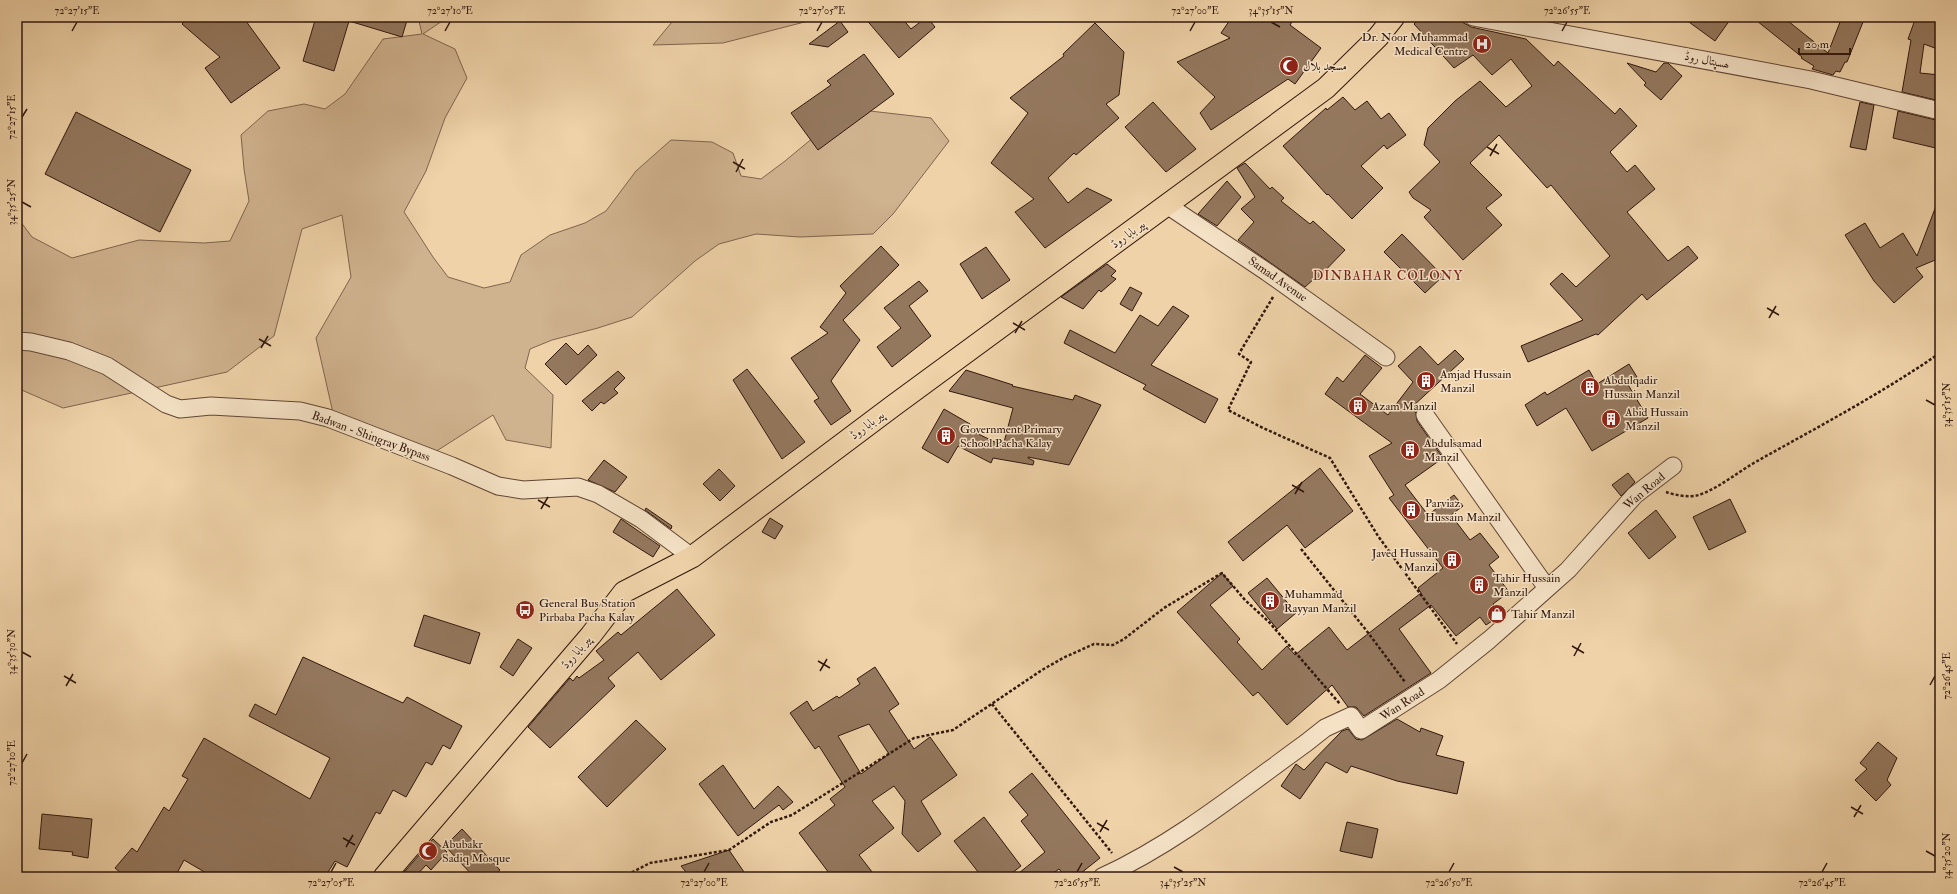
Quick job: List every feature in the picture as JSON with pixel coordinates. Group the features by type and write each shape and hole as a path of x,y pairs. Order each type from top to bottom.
{"main road":[{"name":"پیر بابا روڈ","path":"384,877 591,634 624,592 692,557 893,406 1326,88 1378,37 1394,17"}],"street":[{"name":"ھسپتال روڈ","path":"1473,17 1811,80 1940,111"},
{"name":"Samad Avenue","path":"1167,205 1282,282 1386,357"},
{"name":"Badwan - Shingray Bypass","path":"17,341 31,342 69,351 107,366 166,404 180,409 211,406 300,411 336,421 452,466 498,486 524,490 578,487 598,494 641,519 692,557"},
{"path":"1426,415 1547,588"},
{"name":"Wan Road","path":"1351,716 1361,730 1439,680 1568,570 1635,495 1673,466"},
{"path":"1102,877 1123,868 1187,828 1325,728 1351,716"}],"path":[{"path":"1282,282 1249,339 1238,354 1251,362 1228,410 1263,428 1330,458 1378,536 1466,658"},
{"path":"1649,485 1669,493 1683,496 1697,495 1713,488 1757,461 1904,378 1940,353"},
{"path":"1301,549 1366,630 1415,696"},
{"path":"623,877 650,863 729,850 771,822 792,815 914,738 953,730 1063,658 1094,644 1113,645 1124,639 1164,608 1198,586 1222,573 1245,600 1269,622 1351,716"},
{"path":"992,704 1123,868"}],"shaded area":[{"path":"418,17 448,17 423,34 455,49 467,78 445,118 426,171 404,212 433,257 448,277 484,288 510,282 521,255 550,235 585,223 606,211 636,171 671,140 712,142 733,153 741,176 761,179 837,118 870,111 931,118 949,141 893,214 873,234 800,237 756,234 719,244 695,261 632,317 552,340 530,349 525,368 553,395 551,448 506,440 493,415 435,452 333,413 316,338 351,277 342,215 302,229 274,336 227,372 63,408 17,388 17,217 32,237 72,258 139,240 204,243 230,241 249,201 241,135 268,111 304,104 325,109 345,94 383,39 422,34"},
{"path":"676,17 824,17 723,43 653,45"}],"building":[{"path":"189,17 243,17 280,68 231,103 205,68 220,57 182,24"},
{"path":"316,17 408,17 402,37 349,21 334,71 303,61"},
{"path":"864,17 901,17 911,29 927,17 935,27 899,58"},
{"path":"1232,17 1295,17 1290,25 1321,48 1295,84 1288,79 1211,130 1200,113 1215,97 1177,62 1230,38 1221,33"},
{"path":"1421,17 1453,17 1471,27 1526,39 1554,66 1558,61 1615,114 1620,108 1637,126 1610,152 1627,172 1635,165 1655,189 1627,212 1668,261 1688,246 1698,258 1647,300 1642,294 1598,335 1596,334 1528,362 1521,346 1583,320 1550,284 1562,273 1576,287 1610,256 1551,185 1547,188 1499,135 1470,163 1502,195 1486,208 1502,225 1463,260 1424,217 1431,210 1413,198 1409,192 1440,162 1424,145 1428,128 1455,101 1480,81 1506,107 1532,86 1511,59 1492,75 1473,55 1454,68 1414,24"},
{"path":"1682,17 1732,17 1715,41"},
{"path":"1752,17 1783,17 1828,53 1842,17 1865,17 1847,62 1845,62 1840,72 1836,71 1833,75 1812,69 1814,66 1801,58 1802,57"},
{"path":"1916,17 1940,17 1940,50 1924,44 1920,73 1940,75 1940,101 1902,92 1911,40 1908,39"},
{"path":"840,21 848,32 828,47 809,44"},
{"path":"1095,23 1124,52 1119,95 1106,104 1119,118 1076,155 1074,153 1048,178 1068,203 1087,188 1112,200 1045,248 1015,212 1034,199 991,163 1028,113 1010,98 1064,56 1063,54"},
{"path":"864,54 894,94 818,150 791,113 831,85 827,81"},
{"path":"1627,63 1656,72 1664,63 1668,63 1682,76 1661,100 1644,85 1646,83"},
{"path":"1343,97 1355,110 1367,101 1381,119 1389,113 1406,135 1387,149 1384,145 1361,166 1383,188 1352,219 1328,194 1327,195 1283,146 1326,108 1327,110"},
{"path":"1153,102 1196,149 1166,172 1125,127"},
{"path":"1860,102 1874,105 1866,150 1850,147"},
{"path":"1898,111 1940,121 1940,149 1893,138"},
{"path":"76,112 191,170 160,232 45,174"},
{"path":"1245,163 1270,189 1272,187 1284,198 1281,201 1310,224 1313,221 1345,250 1317,279 1315,278 1305,287 1238,240 1254,222 1241,209 1255,197 1237,168"},
{"path":"1227,181 1241,197 1217,226 1198,214"},
{"path":"1939,198 1940,258 1916,268 1923,277 1894,303 1874,281 1845,235 1865,223 1880,248 1903,233 1917,256"},
{"path":"1402,234 1443,276 1425,293 1384,252"},
{"path":"881,246 899,265 843,320 860,340 831,381 851,411 831,425 814,401 819,398 791,358 828,333 820,327 846,293 840,286"},
{"path":"986,247 1010,280 982,299 960,264"},
{"path":"1107,264 1116,271 1111,276 1116,279 1101,292 1099,290 1083,309 1061,297"},
{"path":"919,281 928,291 909,306 931,336 892,367 877,347 901,328 884,308"},
{"path":"1130,287 1142,293 1132,311 1120,304"},
{"path":"1173,306 1189,316 1151,365 1218,399 1205,423 1143,389 1146,385 1064,343 1070,330 1115,353 1140,315 1158,326"},
{"path":"566,343 578,355 588,345 597,355 566,385 545,364"},
{"path":"1420,346 1438,365 1455,350 1464,359 1412,407 1416,413 1417,421 1443,458 1405,485 1428,515 1454,495 1463,506 1451,515 1470,540 1480,533 1499,557 1489,565 1509,592 1493,604 1501,615 1486,625 1480,617 1456,636 1431,605 1399,629 1431,673 1364,716 1356,707 1348,707 1332,685 1287,725 1258,692 1253,696 1177,612 1222,573 1233,586 1210,605 1240,639 1237,642 1262,670 1287,646 1295,655 1329,627 1347,650 1421,593 1418,588 1443,568 1389,498 1394,495 1369,456 1392,443 1325,394 1337,377 1343,382 1365,355 1382,368 1360,394 1388,415 1413,382 1398,366"},
{"path":"1629,364 1637,377 1627,383 1648,418 1592,451 1566,408 1537,426 1525,405 1545,392 1547,395 1589,370 1597,384"},
{"path":"747,369 805,442 782,459 733,380"},
{"path":"966,370 1013,385 1012,386 1073,400 1075,395 1101,405 1069,465 1028,457 1034,461 1033,465 993,458 991,463 958,446 948,463 922,448 944,409 970,424 968,429 1003,446 1013,408 949,391"},
{"path":"618,371 625,378 614,389 618,393 604,404 601,402 592,411 582,401"},
{"path":"604,460 627,477 615,492 588,480"},
{"path":"1320,468 1353,511 1305,548 1287,525 1243,561 1228,542"},
{"path":"719,469 735,486 720,501 703,484"},
{"path":"1628,473 1635,482 1621,496 1612,485"},
{"path":"1730,499 1746,532 1709,550 1693,517"},
{"path":"646,508 672,526 671,529 645,510"},
{"path":"1656,510 1676,537 1649,559 1628,533"},
{"path":"770,518 783,526 775,539 762,532"},
{"path":"621,519 660,546 653,557 613,532"},
{"name":"Muhammad Rayyan Manzil","path":"1267,578 1296,613 1277,629 1248,593"},
{"path":"677,589 715,635 661,680 638,652 608,678 615,686 550,748 528,727 570,678 573,681 577,676 579,678 604,660 596,651 618,632 621,635"},
{"path":"424,615 480,633 470,664 414,646"},
{"path":"518,639 532,648 513,676 500,667"},
{"path":"303,657 403,703 407,697 462,726 450,749 443,745 432,765 426,762 406,797 393,790 380,814 376,812 347,867 335,861 325,877 213,877 184,860 175,877 126,877 115,868 132,848 137,852 164,807 169,811 188,779 182,776 204,738 310,799 330,758 249,716 255,704 276,715"},
{"path":"875,667 899,704 889,711 914,749 930,737 957,775 921,801 941,834 918,852 902,834 905,801 894,786 872,801 894,828 859,855 876,877 832,877 799,833 835,805 830,799 845,787 819,746 815,749 790,713 807,701 813,711 837,696 839,698 860,684 857,679","holes":["869,724 889,754 861,774 838,736"]},
{"path":"1397,719 1420,732 1421,728 1443,736 1436,755 1464,762 1457,794 1397,781 1351,766 1347,773 1326,762 1300,799 1281,786 1296,764 1304,770 1342,731 1348,729 1356,739 1362,740"},
{"path":"636,720 666,749 607,807 578,777"},
{"path":"1878,742 1897,758 1887,780 1891,785 1876,801 1855,780 1867,769 1860,763"},
{"path":"723,765 754,809 778,786 793,802 783,810 779,805 738,836 699,784"},
{"path":"1032,773 1100,858 1076,877 1066,877 1059,869 1048,877 1014,877 1045,852 1021,821 1028,815 1009,792"},
{"path":"42,814 92,819 88,858 72,855 73,852 39,849"},
{"path":"984,817 1021,866 1007,877 982,877 954,841"},
{"path":"1347,822 1378,829 1372,858 1340,851"},
{"path":"462,829 500,870 493,877 474,877 445,846"},
{"name":"Abubakr Sadiq Mosque","path":"433,839 447,852 431,870 426,865 415,877 400,877"},
{"path":"729,850 744,872 736,877 690,877 681,866"}],"place":[{"name":"Dr. Noor Muhammad Medical Centre","path":"1482,44"},
{"name":"مسجد بلال","path":"1289,66"},
{"name":"Amjad Hussain Manzil","path":"1426,381"},
{"name":"Abdulqadir Hussain Manzil","path":"1590,387"},
{"name":"Azam Manzil","path":"1358,406"},
{"name":"Abid Hussain Manzil","path":"1611,419"},
{"name":"Government Primary School Pacha Kalay","path":"946,436"},
{"name":"Abdulsamad Manzil","path":"1410,450"},
{"name":"Parviaz Hussain Manzil","path":"1411,510"},
{"name":"Javed Hussain Manzil","path":"1452,560"},
{"name":"Tahir Hussain Manzil","path":"1479,585"},
{"name":"Muhammad Rayyan Manzil","path":"1270,601"},
{"name":"General Bus Station Pirbaba Pacha Kalay","path":"525,610"},
{"name":"Tahir Manzil","path":"1497,614"},
{"name":"Abubakr Sadiq Mosque","path":"428,851"}],"district":[{"name":"DINBAHAR COLONY","path":"1388,275"}]}
